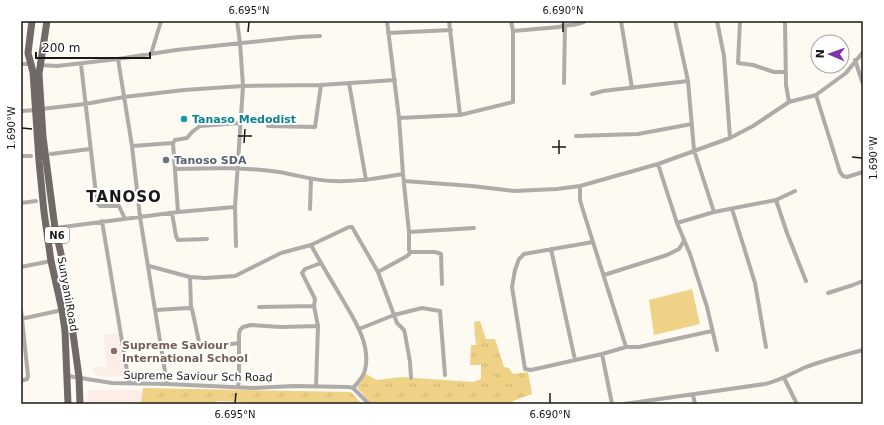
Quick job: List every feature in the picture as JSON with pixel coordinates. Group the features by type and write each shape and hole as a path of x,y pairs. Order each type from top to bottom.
{"main road":[{"name":"Sunyani Road","path":"32,21 28,53 44,145 55,228 61,254 70,312 79,377 80,404"},
{"name":"N6","path":"40,65 47,21"},
{"name":"Sunyani Road","path":"40,65 38,74 39,161 51,261 62,310 68,376 68,404"}],"street":[{"path":"151,54 161,21"},
{"path":"236,246 235,207 243,86 237,21"},
{"path":"387,21 399,118 410,254"},
{"path":"449,21 460,115"},
{"path":"399,118 460,115 513,102 513,31 511,21"},
{"path":"513,31 581,24 585,21"},
{"path":"621,21 632,88"},
{"path":"675,21 688,81 694,150 714,212"},
{"path":"717,21 724,56 730,138"},
{"path":"740,21 738,63 774,72 786,72"},
{"path":"785,21 786,85 789,102"},
{"path":"564,83 565,25"},
{"path":"388,33 451,30"},
{"path":"40,65 57,66 81,64 176,50 320,36"},
{"path":"404,181 514,191 557,189 580,186 658,164 730,138 753,126 789,102 816,95 846,73 863,52"},
{"path":"118,59 132,146 140,217 167,384"},
{"path":"855,60 863,84"},
{"path":"21,64 31,64"},
{"path":"81,64 97,204 100,206 119,206 125,219"},
{"path":"21,111 85,104 124,97 184,90 243,86 321,85 395,80"},
{"path":"592,94 604,91 688,81"},
{"path":"349,83 366,180"},
{"path":"268,126 315,127 321,85"},
{"path":"816,95 840,172 843,176 847,177 863,172"},
{"path":"132,146 173,143 175,140 186,138 200,126 240,123"},
{"path":"576,136 638,134 692,124"},
{"path":"173,143 178,212"},
{"path":"51,154 90,149"},
{"path":"21,156 31,156"},
{"path":"658,164 677,223 690,254 707,306 717,350"},
{"path":"176,169 209,168 279,172 334,182 366,180 403,174"},
{"path":"310,209 311,179"},
{"path":"580,186 580,200 626,347"},
{"path":"677,223 714,212 776,200 795,191"},
{"path":"776,200 806,281"},
{"path":"21,203 36,201"},
{"path":"55,228 178,212 235,207"},
{"path":"732,209 755,283 766,347"},
{"path":"172,213 178,240 207,239"},
{"path":"102,221 129,383"},
{"path":"149,266 190,277 205,278 235,276 282,253 311,245 349,227 352,227 378,272 397,323 404,330 410,362 411,378"},
{"path":"409,232 474,228"},
{"path":"604,275 667,255 679,249 684,241"},
{"path":"594,242 524,254 519,260 515,270 512,287 525,369 531,370 626,347 639,347 712,331"},
{"path":"311,245 359,329 365,352 365,370 364,374 353,388 369,404"},
{"path":"551,249 575,360"},
{"path":"378,272 410,254 435,252 441,254 442,284"},
{"path":"21,267 51,261"},
{"path":"316,386 318,326 314,299 302,273 305,269 321,263"},
{"path":"190,277 190,308 193,310 199,342 202,346 207,347 239,343"},
{"path":"828,293 863,281"},
{"path":"259,306 314,306"},
{"path":"156,310 190,308"},
{"path":"359,329 394,315 422,308 440,311 445,375"},
{"path":"21,310 28,376 27,379 21,381"},
{"path":"22,319 62,310"},
{"path":"238,387 240,330 251,325 281,327 318,326"},
{"path":"624,404 765,384 784,378 812,365 863,350"},
{"path":"602,354 612,404"},
{"name":"Supreme Saviour Sch Road","path":"68,376 106,382 129,383 253,388 316,386 353,388"},
{"path":"784,378 798,404"},
{"path":"693,395 695,404"}],"shaded area":[{"name":"Supreme Saviour International School","path":"120,333 126,376 102,377 94,374 93,368 107,366 103,335"},
{"path":"88,390 351,392 362,404 87,404"}],"green space":[{"path":"692,289 700,324 654,335 649,300"},
{"path":"480,321 486,339 495,339 504,367 509,368 513,374 528,372 532,394 513,401 513,404 371,404 357,387 366,374 377,380 401,377 473,382 481,379 481,365 470,365 471,345 476,345 474,322"},
{"path":"143,388 351,392 362,404 246,404 245,402 216,401 215,404 141,404"}],"place":[{"name":"Tanaso Medodist","path":"184,119"},
{"name":"Tanoso SDA","path":"166,160"},
{"name":"Supreme Saviour International School","path":"114,351"}],"district":[{"name":"TANOSO","path":"124,197"}]}
